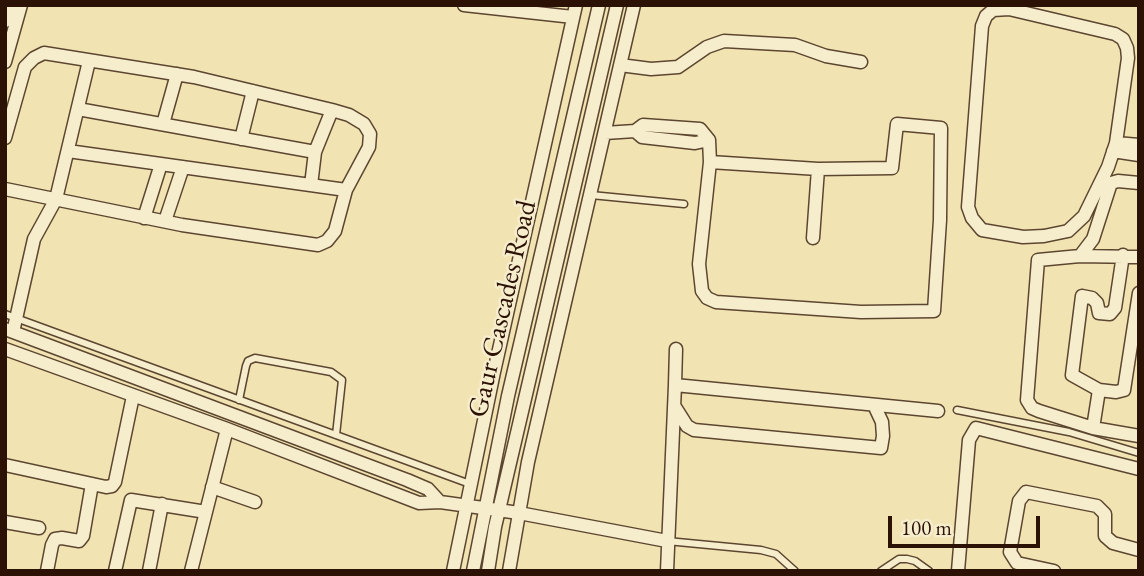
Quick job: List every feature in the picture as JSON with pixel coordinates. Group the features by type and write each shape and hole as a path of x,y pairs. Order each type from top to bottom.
{"street":[{"path":"5,21 9,5"},
{"path":"5,62 21,5"},
{"path":"453,571 575,11 464,5"},
{"name":"Gaur Cascades Road","path":"473,571 483,510 599,5"},
{"name":"Gaur Cascades Road","path":"488,571 498,511 617,5"},
{"path":"509,571 528,461 634,5"},
{"path":"993,10 1020,11 1123,38 1128,48 1128,58 1115,147 1084,216 1068,231 1023,237 982,230 972,218 968,207 982,26 986,16 993,10"},
{"path":"620,65 651,69 678,67 707,47 724,41 795,45 826,56 861,61"},
{"path":"5,138 26,67 34,58 44,53 177,74 332,110 349,115 364,124 370,134 369,147 346,190 335,232 327,241 318,245 144,218 5,189"},
{"path":"586,58 603,62"},
{"path":"89,61 56,200 34,239 9,330 407,480 428,489 440,502"},
{"path":"163,124 177,74"},
{"path":"241,139 253,91"},
{"path":"78,109 314,152"},
{"path":"311,185 314,152 332,110"},
{"path":"605,133 635,131 642,137 695,142 709,139 710,162 699,271 702,291 707,298 716,302 861,312 934,311 940,220 941,128 897,124 892,168 818,169 710,162"},
{"path":"1115,147 1139,145"},
{"path":"1115,147 1139,155"},
{"path":"68,151 346,190"},
{"path":"144,218 161,164"},
{"path":"165,221 183,167"},
{"path":"813,237 818,169"},
{"path":"1080,256 1093,239 1111,183 1139,183"},
{"path":"535,190 555,194"},
{"path":"1123,255 1115,308 1110,314 1099,313 1097,303 1092,298 1082,296 1072,375 1099,390 1124,390 1134,344 1139,293"},
{"path":"1139,257 1080,256 1038,260 1026,393 1031,408 1093,428 1139,436"},
{"path":"5,349 227,429 419,503 440,502 519,513 667,541"},
{"path":"667,571 676,349"},
{"path":"110,387 116,369"},
{"path":"675,385 938,411"},
{"path":"1093,428 1099,390"},
{"path":"5,465 106,487 112,486 134,396"},
{"path":"675,407 687,426 694,430 881,448 882,422 874,405"},
{"path":"958,571 969,440 976,428 1139,469"},
{"path":"191,571 227,429"},
{"path":"47,571 55,539 79,541 83,536 92,484"},
{"path":"212,486 255,502"},
{"path":"1054,571 1017,563 1010,552 1019,501 1026,492 1097,506 1104,514 1105,536 1113,543 1139,550"},
{"path":"115,571 131,500 206,512"},
{"path":"149,571 162,504"},
{"path":"5,522 39,528"}],"lane":[{"path":"591,195 684,204"},
{"path":"11,316 470,484"},
{"path":"239,400 246,366 248,361 255,358 337,374 342,380 335,435"},
{"path":"957,410 1069,432 1139,453"},
{"path":"667,541 761,550 776,554 795,571"},
{"path":"881,571 899,559 915,561 929,571"}]}
